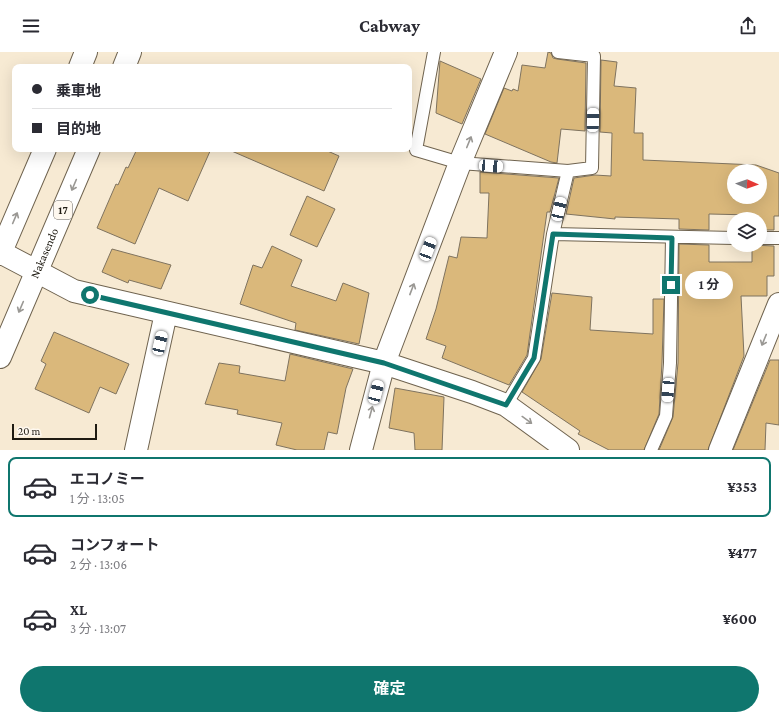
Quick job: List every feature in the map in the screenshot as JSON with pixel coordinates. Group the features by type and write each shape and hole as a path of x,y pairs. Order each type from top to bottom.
{"main road":[{"path":"81,64 86,52"},
{"path":"125,64 130,52"},
{"path":"361,450 384,363 460,163 506,52"},
{"path":"44,152 0,252 74,291 384,363 506,405 568,450"},
{"name":"Nakasendo","path":"0,357 88,152"},
{"path":"720,450 779,304"},
{"path":"136,450 166,313"}],"lane":[{"path":"434,52 416,150 460,163 568,171 592,168 594,56 558,52"},
{"path":"506,405 534,358 553,234 568,171"},
{"path":"553,234 672,238 727,238"},
{"path":"651,450 666,416 670,364 672,238"},
{"path":"767,238 779,238"}],"building":[{"path":"548,52 551,53 553,58 586,63 585,131 561,129 557,163 551,162 485,134 504,88 512,91 513,89 518,91 522,65 545,68"},
{"path":"601,60 617,62 614,86 636,88 634,133 643,133 643,160 733,164 727,164 727,204 767,204 767,169 779,173 779,216 774,216 774,230 767,230 767,212 727,212 727,214 709,214 709,230 679,229 679,219 615,217 615,219 566,214 574,178 595,175 611,176 612,133 600,132"},
{"path":"440,61 481,79 462,124 436,113"},
{"path":"136,152 210,152 188,201 159,188 135,244 97,228 116,184 118,185 126,167 128,168"},
{"path":"234,152 330,152 339,156 324,191"},
{"path":"480,172 559,178 550,212 547,212 527,355 509,385 442,358 446,346 426,339 436,309 449,256 457,258 461,237 487,238 489,193 480,193"},
{"path":"307,196 335,209 317,247 290,235"},
{"path":"679,244 709,245 709,262 752,262 752,252 767,252 767,246 774,246 774,276 767,276 767,296 741,296 744,356 708,450 659,450 673,417 678,363"},
{"path":"272,246 302,260 291,286 336,301 343,283 369,293 359,344 295,330 296,323 240,304 253,265 262,268"},
{"path":"112,249 171,265 161,289 129,280 128,283 102,272"},
{"path":"552,293 592,297 590,330 653,334 653,299 664,299 659,414 644,450 609,450 578,434 580,431 522,392 541,359"},
{"path":"54,332 129,364 116,394 100,387 89,413 35,389 46,364 41,361"},
{"path":"290,354 353,369 346,388 337,434 328,432 324,450 297,450 276,445 282,423 237,414 238,410 205,404 219,363 240,366 239,373 285,381"},
{"path":"770,360 779,360 779,425 766,423 765,450 733,450"},
{"path":"395,388 444,397 442,450 415,450 414,433 389,428"}],"route":[{"path":"90,295 384,363 472,392 506,405 534,358 553,234 672,238 671,285"}]}
